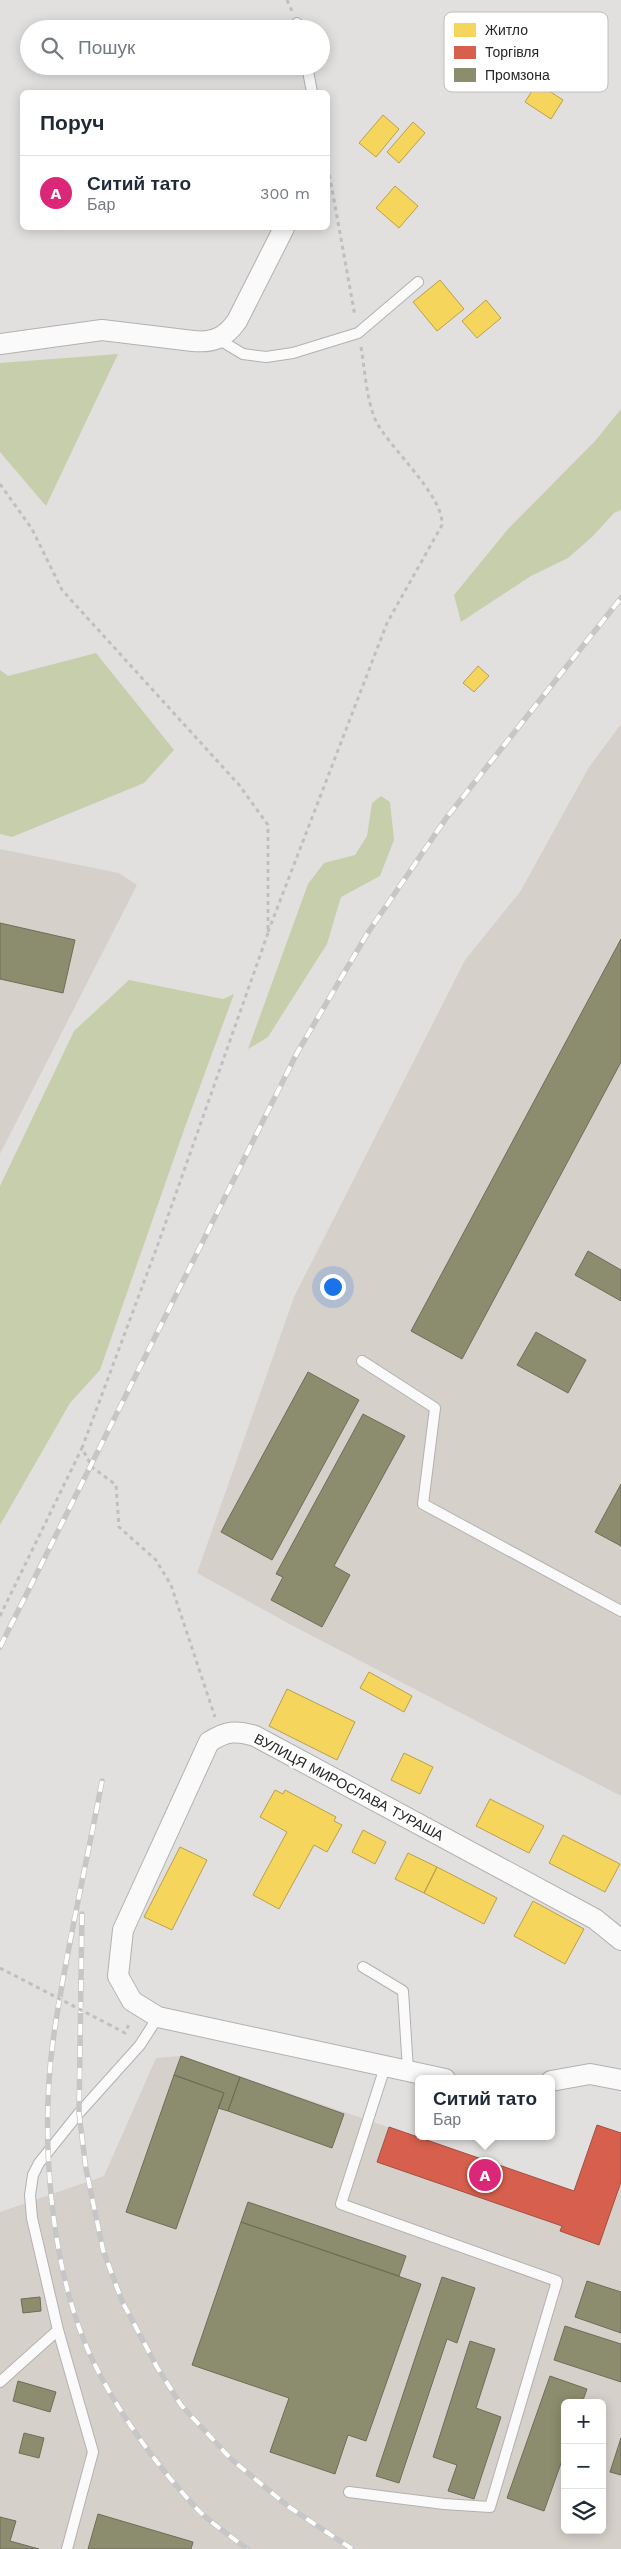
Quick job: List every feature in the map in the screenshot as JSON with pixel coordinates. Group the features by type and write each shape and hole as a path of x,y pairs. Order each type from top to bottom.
{"street":[{"path":"0,344 102,330 194,341 207,342 218,340 230,332 237,321 283,230"},
{"name":"ВУЛИЦЯ МИРОСЛАВА ТУРАША","path":"221,1734 238,1730 255,1736 595,1919 621,1940"},
{"path":"221,1734 209,1742 200,1758 123,1930 118,1976 132,2001 158,2017 429,2075"},
{"path":"555,2080 590,2074 621,2080"}],"lane":[{"path":"308,75 312,90"},
{"path":"218,340 243,354 266,357 294,353 358,333 418,282"},
{"path":"362,1362 435,1408 423,1504 621,1611"},
{"path":"364,1967 403,1991 408,2070"},
{"path":"67,2549 93,2452 58,2330 32,2218 30,2195 33,2175 39,2163 79,2113 140,2045 158,2017"},
{"path":"349,2492 444,2504 490,2507 557,2281 341,2204 385,2067"},
{"path":"0,2382 58,2330"}],"path":[{"path":"0,1616 82,1448 157,1246 268,933 387,623 442,525 442,516 419,477 376,420 330,178"},
{"path":"0,484 32,529 62,590 240,786 268,825 268,933"},
{"path":"82,1448 92,1467 116,1484 119,1527 156,1560 171,1585 221,1734"},
{"path":"0,1968 125,2033 130,2022 122,2017"}],"shaded area":[{"path":"621,724 621,1796 293,1626 197,1573 294,1297 465,960 520,892 589,767"},
{"path":"0,849 119,873 137,885 0,1154"},
{"path":"181,2056 415,2136 415,2140 426,2140 574,2191 597,2125 621,2133 621,2549 0,2549 0,2212 104,2176 156,2058"}],"green space":[{"path":"118,354 46,506 0,452 0,363"},
{"path":"621,409 621,510 614,513 592,537 568,558 531,576 461,622 454,595 508,529 595,441"},
{"path":"96,653 174,750 144,783 12,837 0,834 0,670 8,676"},
{"path":"381,796 390,802 394,840 380,876 341,897 327,944 268,1037 248,1049 308,884 324,863 355,855 367,836 372,803"},
{"path":"129,980 223,999 234,994 185,1127 100,1370 70,1403 0,1525 0,1186 74,1031"}],"building: Житло":[{"path":"531,92 551,92 563,100 551,119 525,102"},
{"path":"383,115 399,129 376,157 359,143"},
{"path":"413,122 425,133 399,163 387,152"},
{"path":"395,186 418,206 399,228 376,208"},
{"path":"440,280 464,309 437,331 413,302"},
{"path":"486,300 501,318 477,338 462,321"},
{"path":"478,666 489,676 474,692 463,683"},
{"path":"369,1672 412,1696 404,1712 360,1688"},
{"path":"287,1689 355,1722 337,1760 269,1726"},
{"path":"404,1753 433,1767 420,1794 391,1780"},
{"path":"275,1790 283,1794 285,1790 336,1817 334,1821 342,1825 327,1852 314,1845 279,1909 253,1895 287,1832 260,1817"},
{"path":"490,1799 544,1826 529,1853 476,1826"},
{"path":"363,1830 386,1842 375,1864 352,1852"},
{"path":"563,1835 620,1864 605,1892 549,1863"},
{"path":"180,1847 207,1860 172,1930 144,1917"},
{"path":"408,1853 437,1867 424,1893 395,1879"},
{"path":"437,1867 497,1898 484,1924 424,1893"},
{"path":"533,1901 584,1929 565,1964 514,1936"}],"building: Торгівля":[{"path":"597,2125 621,2133 621,2182 599,2245 560,2231 562,2226 377,2162 389,2127 415,2136 415,2140 427,2140 574,2191"}],"building: Промзона":[{"path":"0,923 75,940 63,993 0,979"},
{"path":"621,939 621,1062 462,1359 411,1331"},
{"path":"588,1251 621,1270 621,1301 575,1275"},
{"path":"536,1332 586,1360 568,1393 517,1365"},
{"path":"308,1372 359,1400 272,1560 221,1532"},
{"path":"363,1414 405,1436 334,1566 350,1575 322,1627 271,1600 283,1577 276,1574"},
{"path":"621,1484 621,1546 595,1532"},
{"path":"181,2056 240,2077 228,2111 218,2108 224,2093 174,2075"},
{"path":"174,2075 224,2093 176,2229 126,2212"},
{"path":"240,2077 344,2114 332,2148 228,2111"},
{"path":"248,2202 406,2256 399,2276 241,2222"},
{"path":"241,2222 421,2284 366,2441 348,2435 335,2474 270,2452 289,2398 192,2365"},
{"path":"442,2277 475,2288 457,2343 447,2339 399,2483 376,2476"},
{"path":"587,2281 621,2292 621,2333 575,2317"},
{"path":"40,2297 41,2311 23,2313 21,2299"},
{"path":"565,2326 621,2344 621,2382 554,2360"},
{"path":"470,2341 495,2349 476,2408 501,2417 474,2499 448,2491 457,2465 433,2457"},
{"path":"550,2376 587,2389 583,2399 561,2399 561,2463 544,2511 507,2498"},
{"path":"18,2381 56,2392 50,2412 13,2401"},
{"path":"24,2433 44,2438 39,2458 19,2453"},
{"path":"621,2438 621,2475 610,2472"},
{"path":"98,2514 193,2542 191,2549 88,2549"},
{"path":"0,2517 16,2521 10,2541 39,2549 0,2549"}],"railway":[{"path":"0,1647 297,1053 367,934 447,817 621,598"},
{"path":"102,1781 63,1976 49,2079 49,2161 58,2245 66,2285 78,2324 92,2359 126,2419 182,2493 203,2515 247,2549"},
{"path":"82,1914 79,2113 86,2169 103,2250 122,2301 157,2367 181,2405 231,2459 289,2507 352,2549"}],"place":[{"name":"Ситий тато","path":"485,2175"}]}
